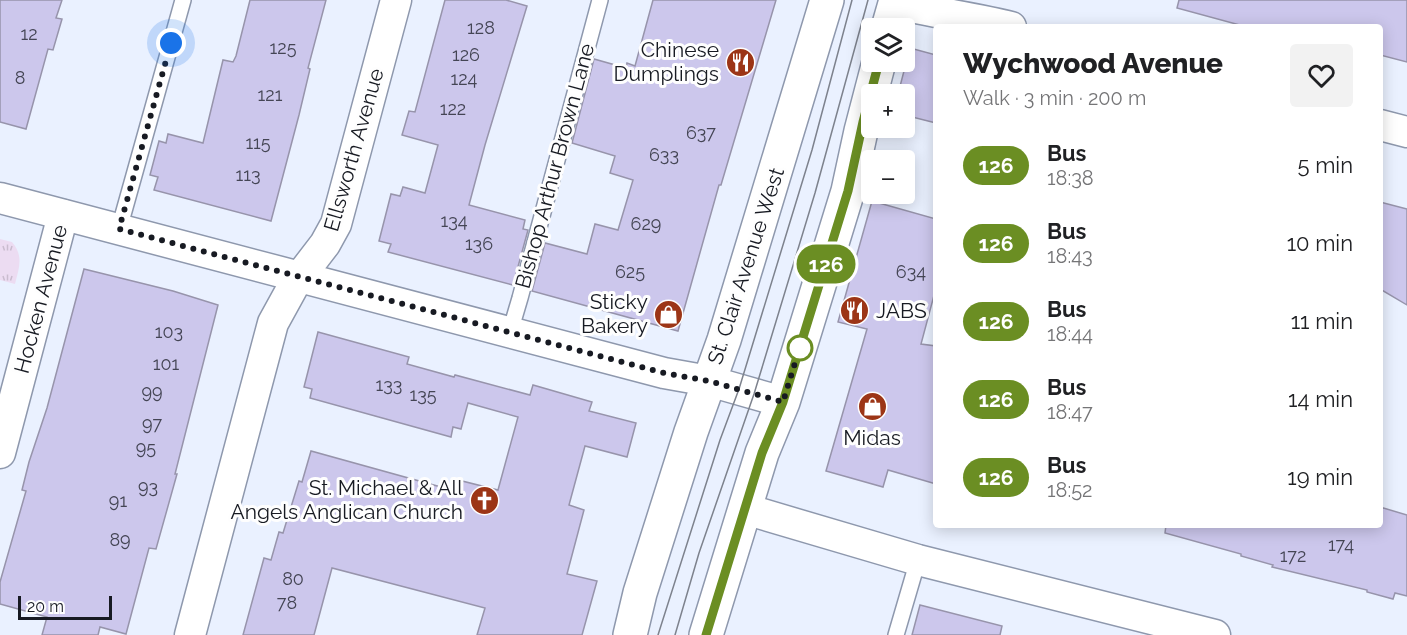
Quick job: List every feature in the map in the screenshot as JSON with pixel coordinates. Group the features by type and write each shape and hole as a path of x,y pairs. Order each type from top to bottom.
{"main road":[{"name":"St. Clair Avenue West","path":"630,635 640,593 691,432 724,339 827,0"},
{"path":"706,635 762,453 783,402 848,191 876,72"}],"street":[{"name":"Ellsworth Avenue","path":"190,635 273,323 300,276 326,244 336,224 396,0"},
{"path":"893,11 924,11 1000,24"},
{"path":"1383,126 1407,132"},
{"path":"0,198 664,373 709,381 783,402"},
{"name":"Hocken Avenue","path":"0,453 63,215"},
{"path":"745,508 918,560 1215,635"}],"lane":[{"path":"119,229 183,0"},
{"name":"Bishop Arthur Brown Lane","path":"510,332 600,0"},
{"path":"896,635 918,560"}],"green space":[{"path":"0,239 12,242 18,252 20,262 15,284 0,280"}],"building":[{"path":"0,0 62,0 56,18 62,19 53,50 48,49 26,129 0,122"},
{"path":"250,0 326,0 271,221 154,190 158,177 150,175 159,141 166,143 168,134 203,143 223,60 233,62 236,56"},
{"path":"445,0 506,0 527,6 469,205 525,220 523,229 528,230 513,285 388,252 391,244 379,241 391,194 400,196 403,187 425,193 438,145 402,135 409,111 415,112"},
{"path":"653,0 776,0 721,185 719,185 678,331 532,291 545,243 587,254 595,224 618,230 633,180 610,173 615,156 572,143 594,59 626,68 627,63 635,66"},
{"path":"1179,0 1407,0 1407,62 1383,56 1383,24 1236,24 1177,8"},
{"path":"915,49 933,54 933,122 915,118 915,84 901,84 904,72 915,72"},
{"path":"1383,203 1407,209 1407,305 1383,291"},
{"path":"871,204 883,204 933,218 933,299 921,344 933,346 933,483 888,470 883,487 826,471 867,329 838,322"},
{"path":"84,269 173,291 218,305 175,474 177,474 156,549 149,548 126,634 100,627 98,635 42,635 47,617 0,604 0,582 26,491 22,490 29,462 47,408"},
{"path":"318,332 409,357 407,364 454,377 455,375 530,395 533,385 592,402 589,411 636,423 627,457 585,446 569,505 584,510 567,574 597,581 582,635 477,635 485,608 332,568 314,635 243,635 264,558 271,560 279,532 283,533 311,451 459,492 462,481 498,490 518,417 468,403 461,429 453,427 451,437 310,398 312,389 304,387"},
{"path":"1383,508 1407,515 1407,596 1395,593 1393,599 1367,592 1367,590 1272,567 1273,565 1241,556 1241,554 1165,533 1166,528 1383,528"},
{"path":"920,605 1002,626 1000,635 912,635"}],"tram line":[{"path":"658,635 720,440 739,389 812,150 852,0"},
{"path":"675,635 699,553 754,394 815,193 868,0"}],"bus line":[{"name":"126","path":"706,635 762,453 783,402 848,191 876,72"}],"place":[{"name":"Chinese Dumplings","path":"740,62"},
{"name":"JABS","path":"855,311"},
{"name":"Sticky Bakery","path":"669,314"},
{"name":"Midas","path":"872,407"},
{"name":"St. Michael & All Angels Anglican Church","path":"484,500"}],"route":[{"path":"171,43 119,229 664,373 709,381 783,402 802,340 800,348"}]}
